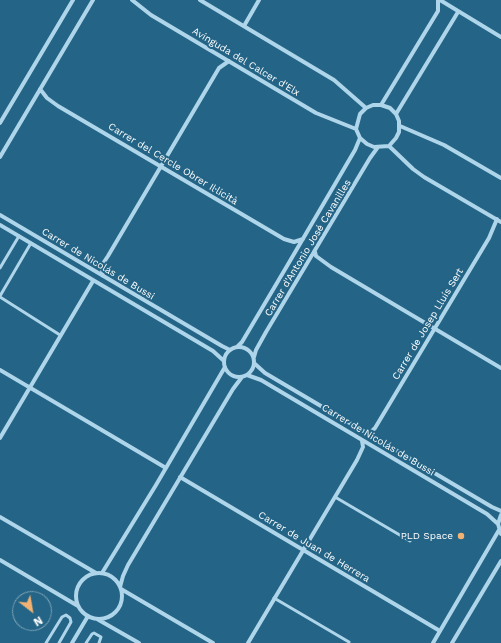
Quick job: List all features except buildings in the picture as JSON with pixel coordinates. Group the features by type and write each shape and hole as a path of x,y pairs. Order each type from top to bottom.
{"street":[{"path":"0,123 73,0"},
{"path":"0,157 93,0"},
{"name":"Avinguda del Calcer d'Elx","path":"132,0 146,11 316,113 356,129"},
{"path":"200,0 334,80 366,108"},
{"path":"244,26 259,0"},
{"path":"381,105 438,11 439,0 501,37"},
{"path":"396,114 458,12"},
{"path":"103,276 102,270 104,262 219,68 229,61"},
{"name":"Carrer del Cercle Obrer Il·licità","path":"40,89 46,98 58,106 284,239 294,242 303,239"},
{"path":"373,105 381,105 390,108 396,114 400,126 396,138 388,146 378,147 367,144 360,138 356,129 360,114 366,108 373,105"},
{"path":"400,126 444,145 501,178"},
{"name":"Carrer d'Antonio José Cavanilles","path":"237,347 242,342 303,239 355,150 360,138"},
{"path":"388,146 424,177 499,221"},
{"name":"Carrer d'Antonio José Cavanilles","path":"254,357 259,345 378,147"},
{"name":"Carrer de Nicolás de Bussi","path":"0,215 230,350"},
{"name":"Carrer de Josep Lluís Sert","path":"369,434 382,418 434,328 499,221"},
{"name":"Carrer de Nicolás de Bussi","path":"0,225 217,354 224,360"},
{"path":"315,252 316,256 323,262 501,368"},
{"path":"1,436 60,335 94,281"},
{"path":"97,619 111,615 121,604 123,576 128,565 233,389 242,377 252,371 254,357 248,349 237,347 226,353 224,360 225,367 231,375 242,377"},
{"name":"Carrer de Nicolás de Bussi","path":"254,363 265,373 501,511"},
{"path":"102,573 225,367"},
{"path":"0,370 166,468"},
{"name":"Carrer de Nicolás de Bussi","path":"247,375 261,380 487,514 498,524"},
{"path":"248,643 357,460 363,447 362,441"},
{"name":"Carrer de Juan de Herrera","path":"180,477 440,631"},
{"path":"433,643 500,532 498,524 501,515"},
{"path":"0,516 96,573"},
{"path":"0,560 78,606 88,616 97,619 139,643"},
{"path":"452,643 501,562"},
{"path":"78,606 78,588 85,578 96,573 102,573 113,577 121,588 212,643"},
{"path":"72,643 88,616"}],"lane":[{"path":"0,268 19,236"},
{"path":"31,243 0,296 60,335"},
{"path":"335,497 410,541"},
{"path":"274,598 349,642"},
{"path":"46,643 62,617 66,615 70,618 71,622 59,643"},
{"path":"86,643 94,633 97,633 101,637 99,643"}],"place":[{"name":"PLD Space","path":"461,536"}]}
